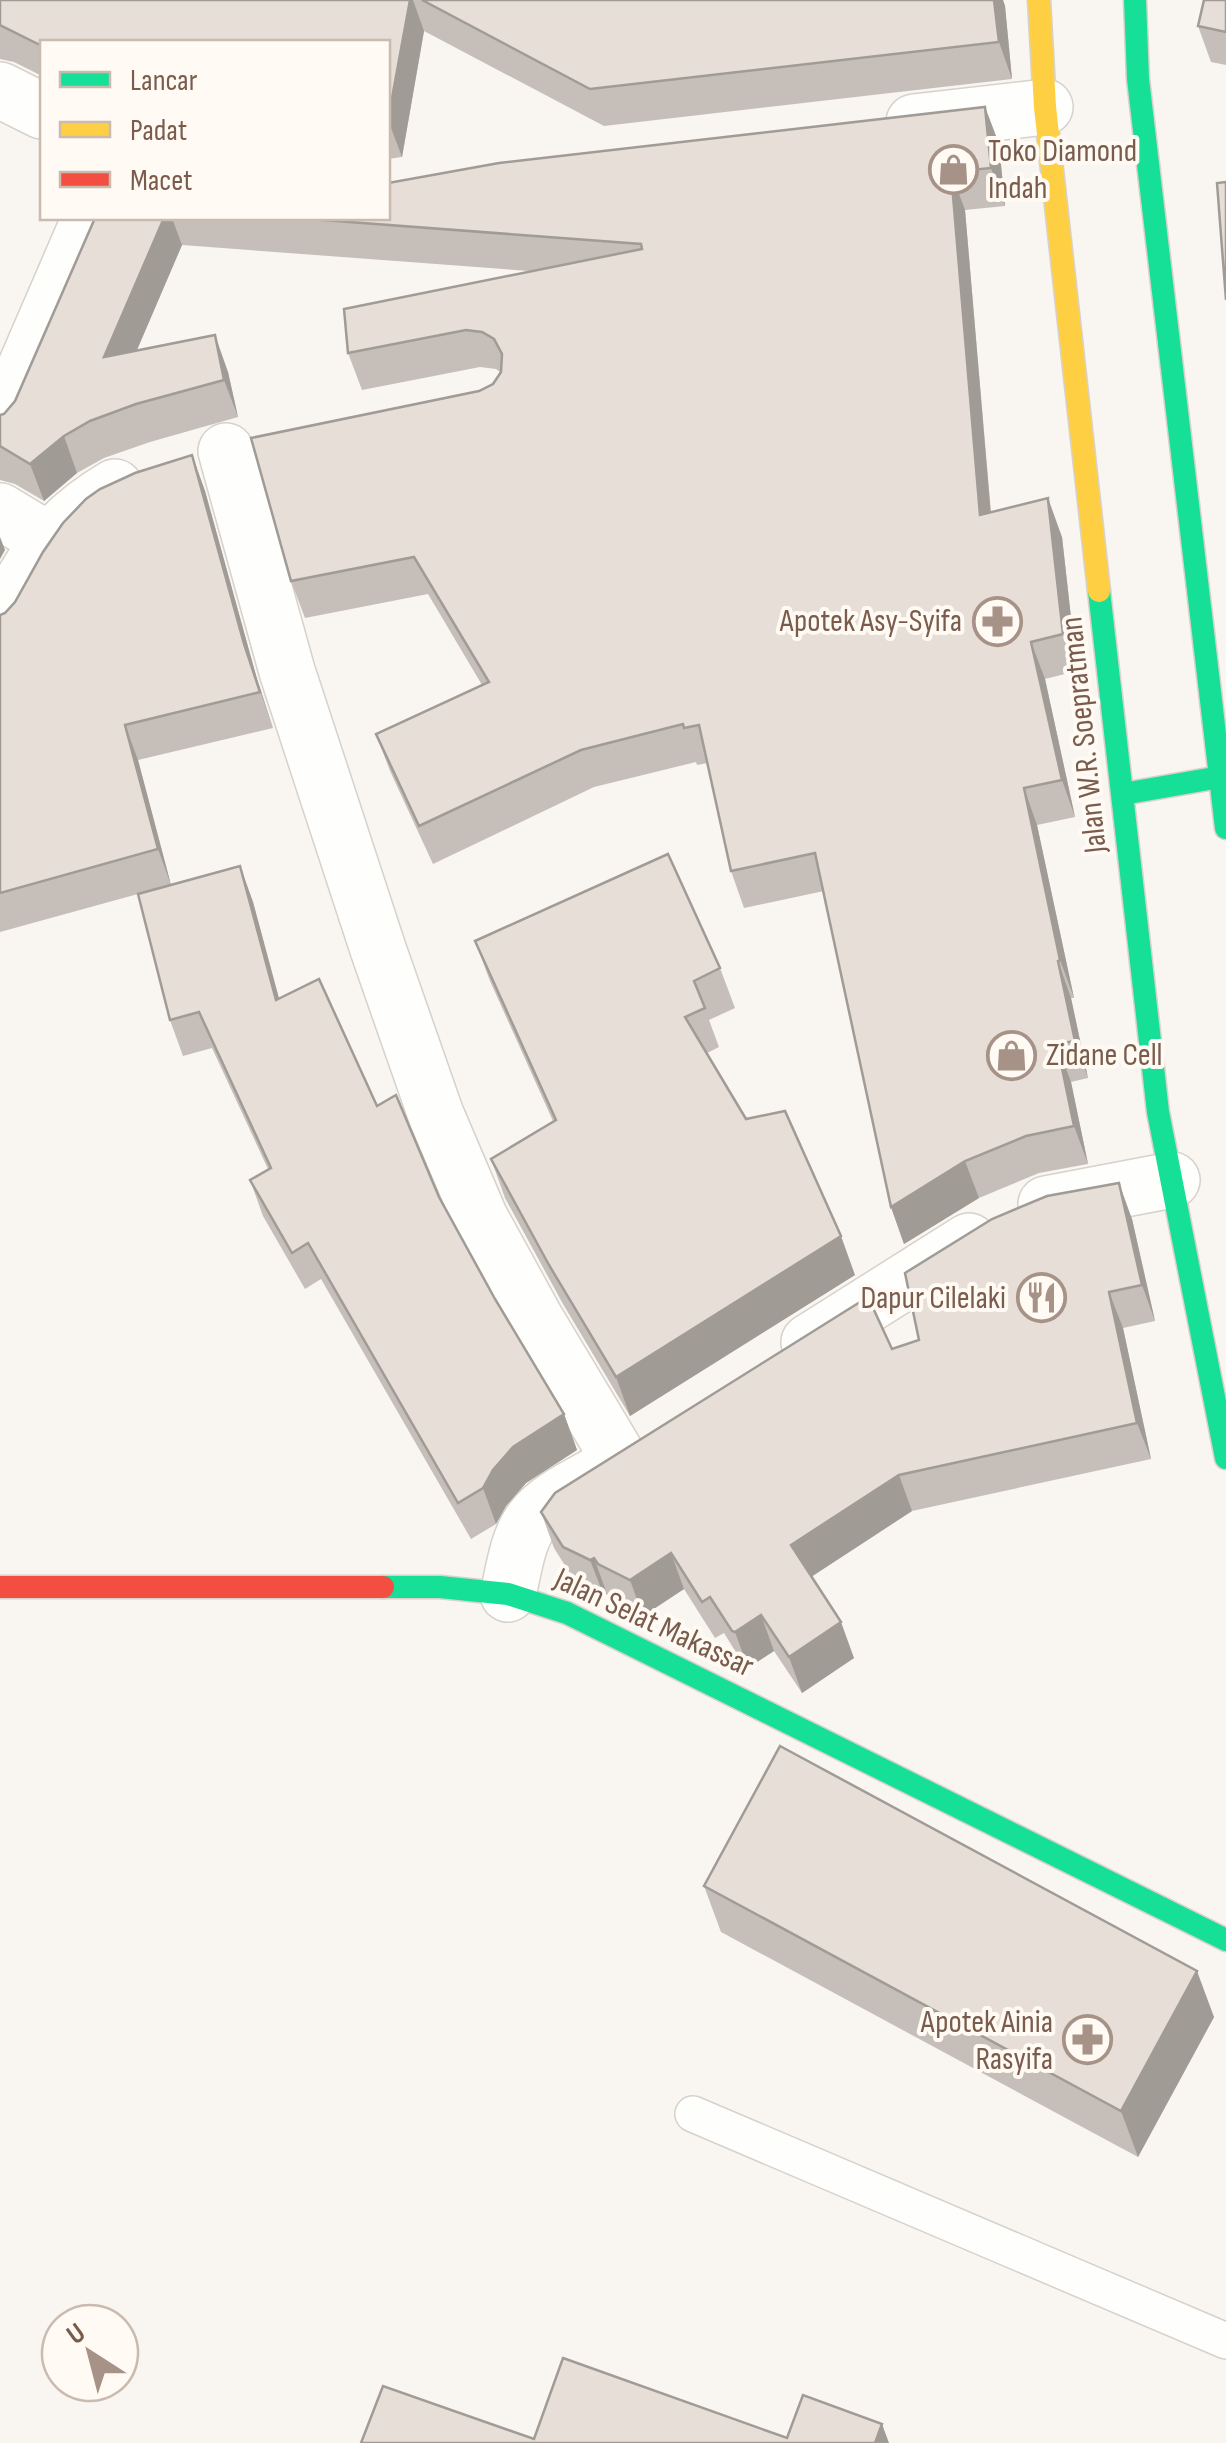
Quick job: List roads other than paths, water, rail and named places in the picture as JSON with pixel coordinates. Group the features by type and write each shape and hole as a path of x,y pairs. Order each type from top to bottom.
{"street":[{"name":"Jalan W.R. Soepratman","path":"1039,0 1045,107 1158,1112 1226,1458"},
{"path":"1134,0 1138,79 1226,828"},
{"path":"0,90 40,110"},
{"path":"872,127 1045,107"},
{"path":"0,426 89,220"},
{"path":"0,623 29,566 48,540 94,499 118,485 226,452 282,440"},
{"path":"226,452 286,671 436,1115 480,1218 536,1320 637,1450 548,1505 532,1520 522,1538 508,1594"},
{"path":"0,512 48,540"},
{"path":"1123,794 1220,777"},
{"path":"772,1365 992,1227 1051,1202 1172,1180"},
{"name":"Jalan Selat Makassar","path":"0,1587 440,1587 508,1594 568,1613 1226,1940"}],"lane":[{"path":"693,2114 1226,2342"}],"place":[{"name":"Toko Diamond Indah","path":"953,169"},
{"name":"Apotek Asy-Syifa","path":"997,621"},
{"name":"Zidane Cell","path":"1011,1055"},
{"name":"Dapur Cilelaki","path":"1041,1298"},
{"name":"Apotek Ainia Rasyifa","path":"1088,2040"}]}
